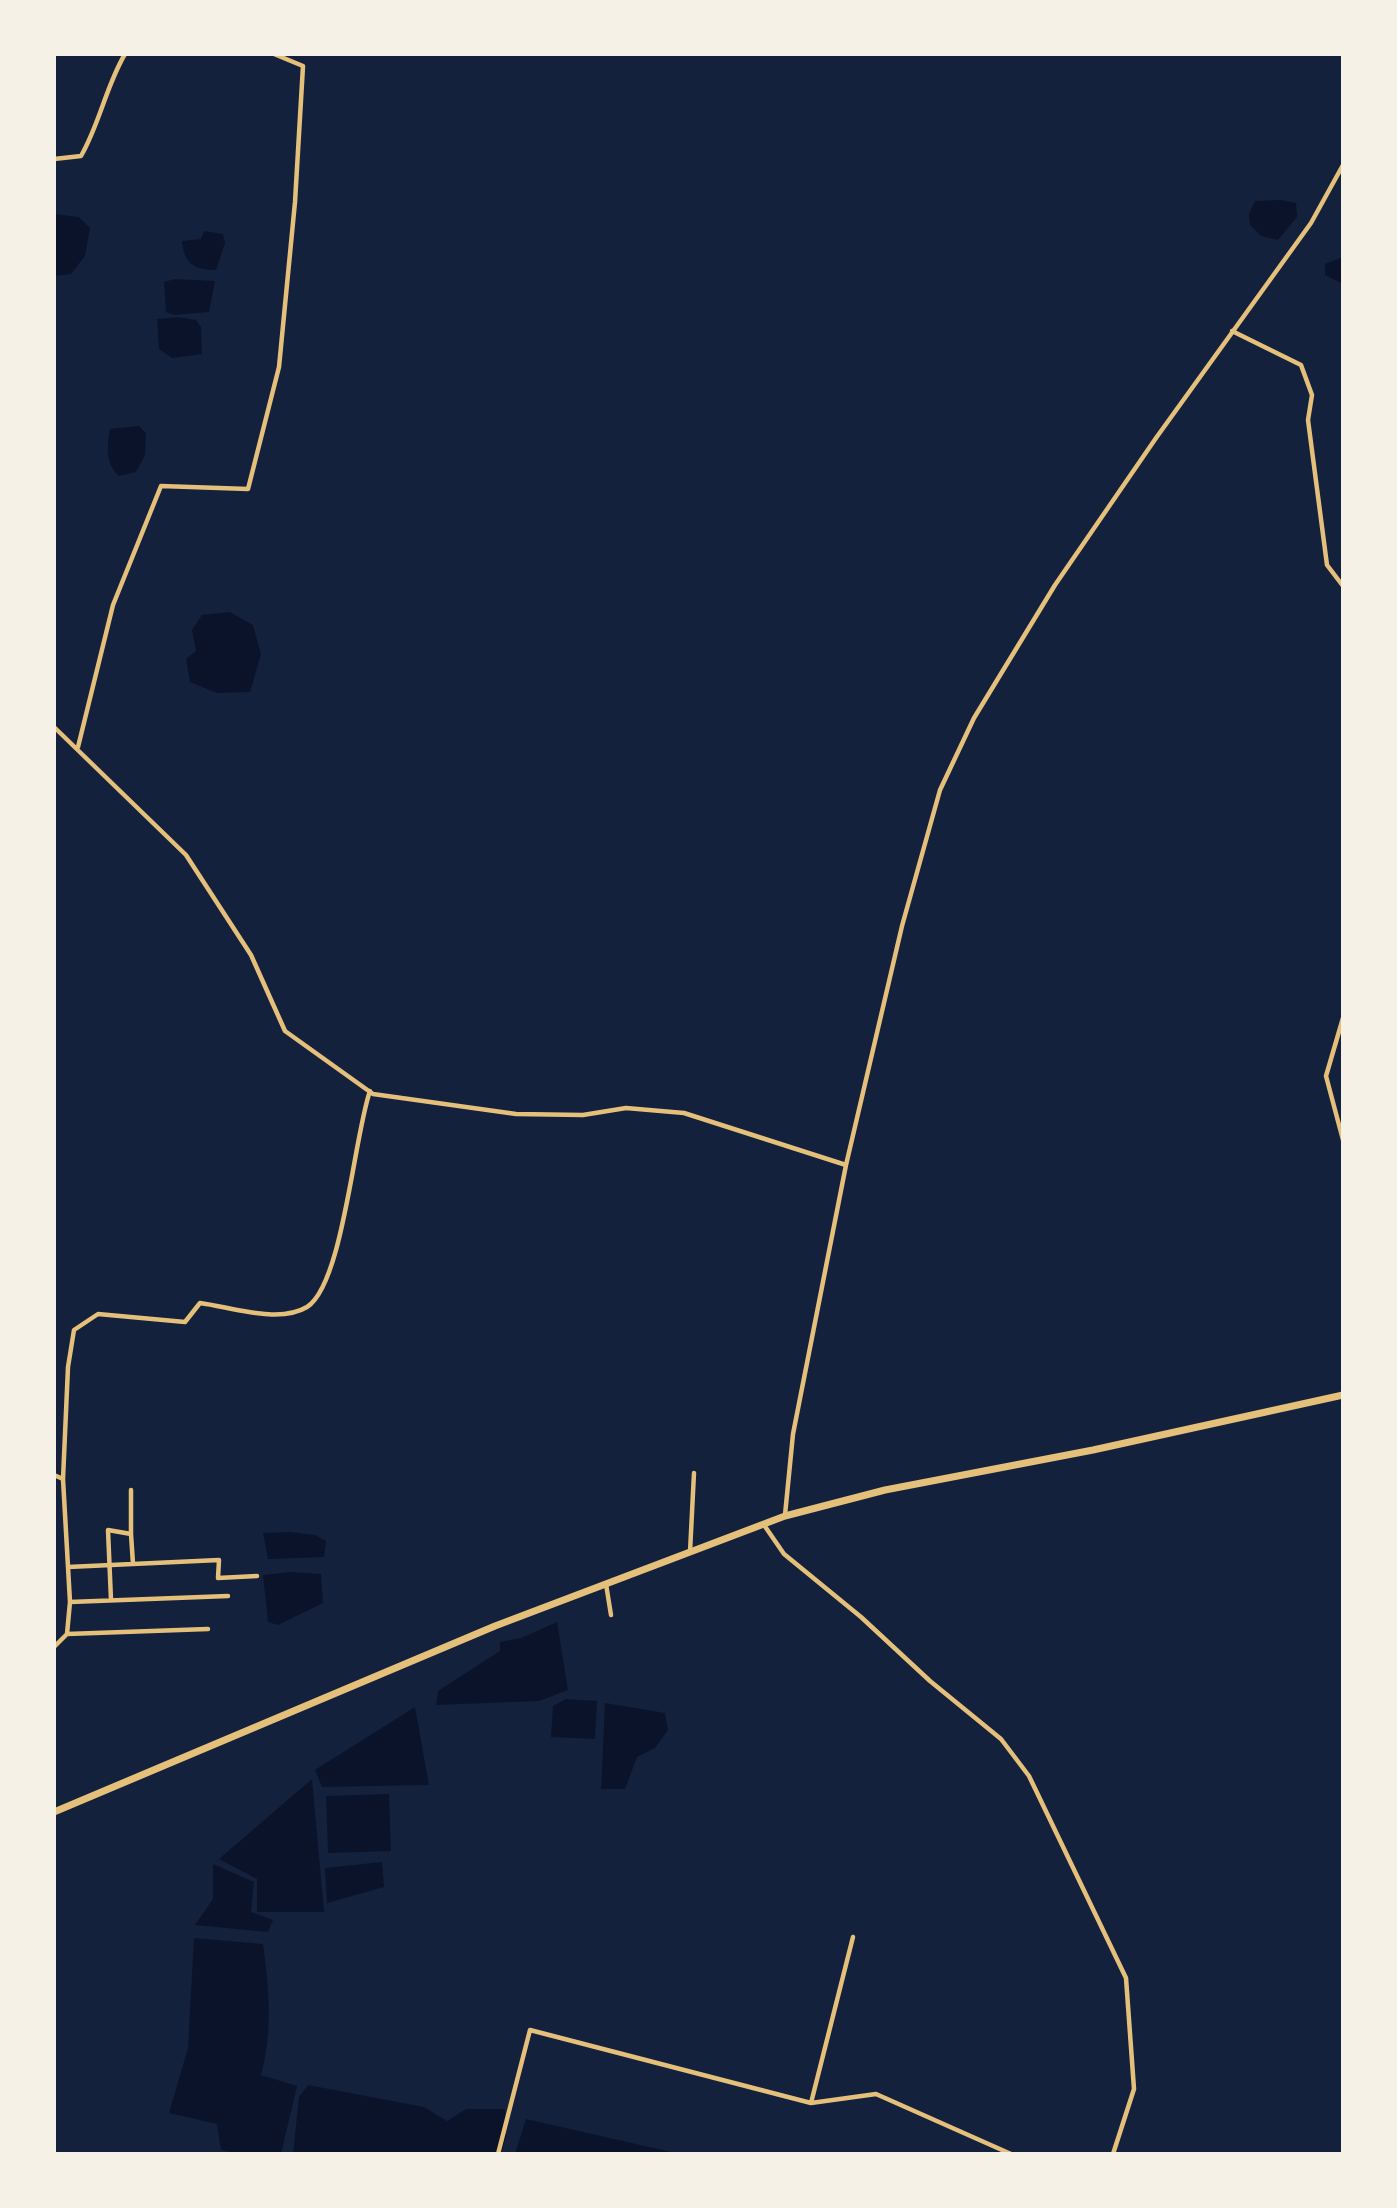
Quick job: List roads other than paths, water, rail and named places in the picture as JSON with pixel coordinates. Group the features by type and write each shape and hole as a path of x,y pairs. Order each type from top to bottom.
{"highway":[{"path":"54,1812 495,1626 785,1516 885,1490 1093,1450 1343,1395"}],"street":[{"path":"54,159 81,156 94,133 116,69 125,54"},
{"path":"77,748 113,605 161,486 248,489 279,367 295,202 303,66 274,54"},
{"path":"785,1516 793,1434 846,1165 902,926 940,790 1009,656 1104,513 1311,223 1343,165"},
{"path":"1232,331 1301,365 1312,395 1308,420 1327,565 1343,586"},
{"path":"54,727 186,855 251,955 285,1031 369,1091 516,1114 583,1115 626,1108 684,1113 846,1165"},
{"path":"1343,1018 1326,1076 1343,1140"},
{"path":"54,1647 67,1634 70,1602 63,1479 68,1367 74,1330 98,1314 185,1322 200,1303 276,1314 306,1307 322,1292 342,1224 369,1091"},
{"path":"690,1552 694,1474"},
{"path":"54,1475 63,1479"},
{"path":"131,1490 133,1564"},
{"path":"763,1524 785,1554 862,1617 930,1681 1001,1739 1029,1776 1126,1978 1134,2090 1113,2154"},
{"path":"111,1600 108,1530 131,1534"},
{"path":"68,1567 219,1560 218,1578 257,1576"},
{"path":"606,1584 611,1615"},
{"path":"70,1602 228,1596"},
{"path":"67,1634 208,1629"},
{"path":"811,2103 853,1937"},
{"path":"498,2154 530,2030 811,2103 876,2094 1011,2154"}],"water":[{"path":"1281,200 1296,203 1297,217 1278,240 1261,236 1250,225 1249,214 1255,201"},
{"path":"54,214 79,217 90,228 85,256 71,274 54,276"},
{"path":"204,231 223,234 225,243 216,270 196,267 185,255 182,241 201,239"},
{"path":"1343,259 1343,284 1325,275 1325,264"},
{"path":"175,279 215,281 209,312 174,315 166,312 164,282"},
{"path":"178,317 196,320 201,327 202,354 172,358 159,349 157,319"},
{"path":"139,426 146,433 145,455 136,472 119,476 109,460 110,429"},
{"path":"230,612 253,625 261,654 250,692 217,693 190,682 186,659 196,651 192,630 202,615"},
{"path":"263,1533 315,1535 326,1541 324,1557 268,1559"},
{"path":"291,1572 321,1574 323,1603 278,1625 268,1622 263,1575"},
{"path":"557,1622 568,1690 539,1701 436,1705 438,1691 500,1651 500,1642 521,1638"},
{"path":"566,1699 597,1701 595,1739 551,1737 553,1706"},
{"path":"605,1703 665,1713 668,1730 655,1748 637,1757 625,1789 601,1789"},
{"path":"415,1707 429,1785 322,1787 315,1770"},
{"path":"312,1779 324,1912 257,1912 257,1879 219,1859"},
{"path":"389,1794 391,1851 328,1853 326,1796"},
{"path":"382,1862 384,1887 327,1903 325,1868"},
{"path":"213,1864 254,1882 251,1912 273,1920 268,1932 195,1925 213,1899"},
{"path":"194,1938 263,1944 269,2010 261,2075 297,2086 281,2154 240,2154 221,2150 217,2124 169,2113 188,2048"},
{"path":"308,2085 424,2107 447,2121 466,2109 505,2109 506,2137 501,2154 293,2154 299,2097"},
{"path":"526,2119 680,2154 515,2154"}]}
